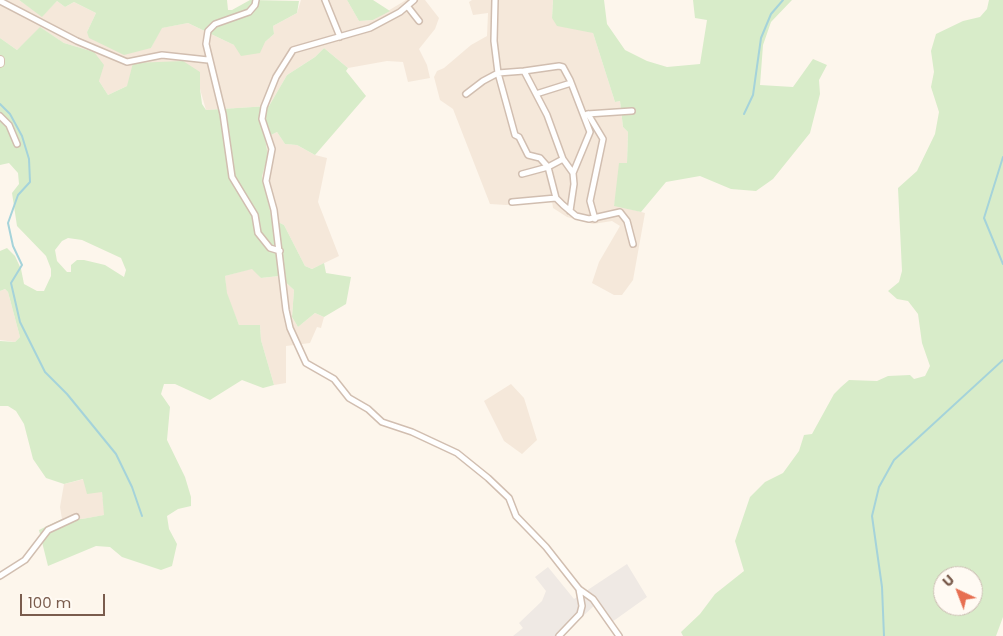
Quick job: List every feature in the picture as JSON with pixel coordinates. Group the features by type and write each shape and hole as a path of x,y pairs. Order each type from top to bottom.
{"street":[{"path":"256,0 256,5 249,12 215,24 208,31 206,44 208,60 222,114 232,177 255,216 258,233 270,248 280,251"},
{"path":"325,0 340,37"},
{"path":"414,0 408,7 370,28 293,50 276,77 264,107 262,119 272,149 266,181 274,210 286,310 293,337 306,362 334,380 349,398 368,409 382,422 412,432 457,453 488,478 509,498 516,516 546,547 579,589 593,599 619,636"},
{"path":"495,0 494,41 498,73 515,135 519,137 528,155 540,158 548,167 556,198 570,211 582,218 595,219 620,212 627,222 633,244"},
{"path":"0,1 78,41 127,62 162,54 208,60"},
{"path":"408,7 419,22"},
{"path":"466,94 483,80 498,73 563,67 586,114 603,139 590,200 595,219"},
{"path":"524,71 547,115 563,159 572,173 574,184 570,211"},
{"path":"536,94 571,83"},
{"path":"586,114 632,111"},
{"path":"572,173 590,132 586,114"},
{"path":"0,116 9,125 17,144"},
{"path":"522,174 548,167 563,159"},
{"path":"512,202 556,198"},
{"path":"0,576 25,560 48,530 76,517"},
{"path":"559,636 580,614 582,606 579,589"}],"shaded area":[{"path":"0,0 19,0 42,16 57,1 65,7 74,2 96,13 87,32 151,48 161,28 188,23 234,45 265,42 274,34 273,26 297,13 301,0 347,0 359,21 373,20 406,0 425,0 439,18 435,29 419,49 427,65 430,78 408,82 403,62 387,61 348,68 324,48 315,57 287,75 269,106 206,110 200,89 200,72 127,86 108,95 99,81 94,52 64,43 41,28 17,50 0,38"},
{"path":"472,0 553,0 552,18 593,33 615,102 620,101 623,127 628,132 627,163 614,205 645,213 633,280 622,295 614,295 592,283 599,262 620,226 612,221 593,224 567,217 553,208 552,201 506,205 490,204 453,109 440,100 434,77 437,71 444,68 471,45 487,36 488,13 473,15 469,2"},
{"path":"277,132 285,144 297,145 315,155 327,158 318,202 339,256 312,269 305,266 284,225 272,219 265,195 262,175 268,156 265,138"},
{"path":"253,268 261,278 279,276 294,290 292,317 298,327 315,313 324,317 321,328 317,327 310,343 286,346 286,383 274,385 261,340 260,325 239,325 226,293 225,276"},
{"path":"5,289 8,292 20,337 15,342 0,340 0,291"},
{"path":"511,384 524,398 537,440 522,454 504,441 484,401"},
{"path":"84,479 102,492 105,515 82,519 62,519 60,507 64,484"},
{"path":"627,564 647,597 612,622 598,602 562,636 513,636 523,628 519,623 542,601 546,591 535,577 548,567 574,599"}],"green space":[{"path":"19,0 227,0 228,10 232,10 250,0 299,1 297,13 273,26 274,34 265,42 260,53 241,56 234,45 188,23 162,28 151,48 124,55 89,38 87,32 96,13 74,2 65,7 57,1 42,17"},
{"path":"347,0 373,0 390,11 373,20 359,21"},
{"path":"553,0 604,0 607,24 625,50 647,61 667,67 700,64 707,20 695,18 693,0 792,0 771,22 763,45 760,85 793,87 813,59 827,65 819,80 820,94 810,133 773,179 756,191 731,189 700,176 666,182 641,212 614,206 619,163 627,163 628,132 623,127 620,101 615,102 593,33 557,26 552,18"},
{"path":"989,0 1003,0 1003,617 996,636 683,636 681,632 700,614 715,594 744,571 735,541 750,497 765,482 783,473 799,451 804,435 812,434 834,394 849,380 877,381 888,376 910,375 914,379 925,376 930,366 922,343 918,314 908,301 897,299 888,291 899,282 902,271 898,188 917,171 935,134 939,112 931,87 934,72 931,51 936,34 963,21 980,17 987,9"},
{"path":"40,27 64,43 94,52 104,65 99,81 108,95 127,86 133,63 183,61 200,72 202,104 206,110 269,106 287,75 315,57 324,48 348,68 346,71 366,96 315,155 297,145 285,144 277,132 265,138 268,156 262,176 272,219 284,225 305,266 312,269 324,263 326,273 351,277 346,304 324,317 315,313 298,327 292,317 294,290 279,276 261,278 252,269 225,276 227,293 239,325 260,325 261,340 274,385 263,388 242,380 210,400 175,384 164,384 161,394 170,407 167,440 185,477 191,497 191,506 178,509 167,516 169,529 177,544 172,566 161,570 122,557 110,547 96,546 48,566 39,530 62,519 82,519 104,515 102,492 87,494 83,479 64,484 46,478 33,459 24,424 16,411 8,406 0,406 0,341 15,342 20,337 8,292 5,289 0,291 0,251 7,248 15,256 21,269 24,284 37,291 44,291 51,276 51,269 46,256 17,226 12,193 19,184 18,173 9,163 0,165 0,38 17,50","holes":["68,238 82,240 121,258 126,270 124,277 105,265 84,260 77,260 71,265 71,272 67,272 57,261 55,250 62,241"]}],"waterway":[{"path":"744,114 753,95 761,38 771,14 783,0"},
{"path":"0,104 10,114 22,136 29,159 30,182 18,195 8,223 13,246 22,265 11,283 20,322 45,372 67,394 116,454 132,487 142,516"},
{"path":"1003,157 984,218 1003,264"},
{"path":"884,636 882,587 872,516 879,487 894,460 1003,360"}]}
